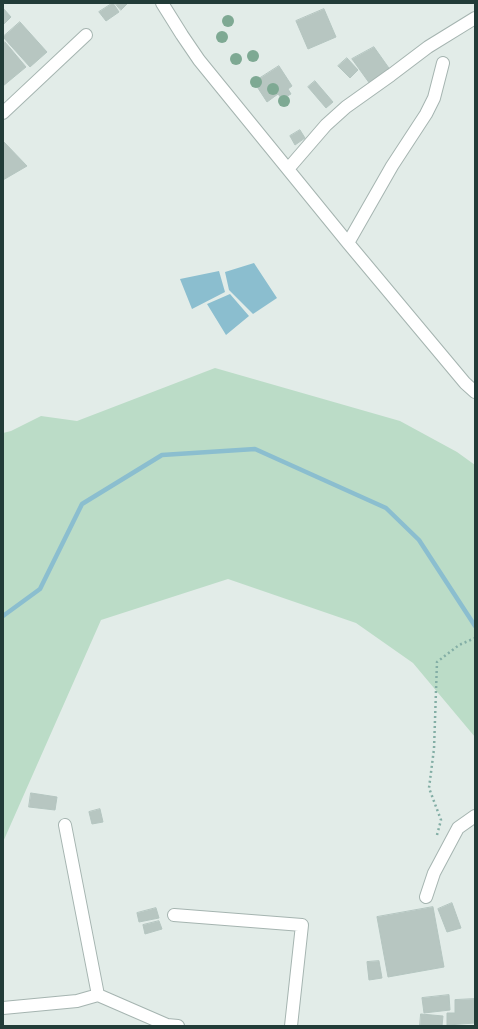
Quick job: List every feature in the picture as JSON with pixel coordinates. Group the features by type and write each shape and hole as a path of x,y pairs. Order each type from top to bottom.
{"street":[{"path":"162,3 199,60 348,242 475,392"},
{"path":"288,169 326,125 346,107 428,47 475,18"},
{"path":"3,113 86,35"},
{"path":"348,242 392,166 426,114 434,98 443,63"},
{"path":"426,897 434,873 458,828 475,816"},
{"path":"65,825 98,995"},
{"path":"174,915 302,925 291,1026"},
{"path":"3,1008 78,1001 98,995 167,1025 178,1026"}],"path":[{"path":"445,853 436,841 441,820 429,788 434,749 437,662 459,644 475,638"}],"green space":[{"path":"215,368 400,421 457,452 475,465 475,737 413,663 356,623 228,579 101,620 3,842 3,433 11,431 41,416 77,421"}],"water":[{"path":"254,263 277,298 253,314 229,290 225,272"},
{"path":"219,271 225,292 192,309 180,279"},
{"path":"230,294 249,316 226,335 207,304"}],"building":[{"path":"113,3 119,12 106,21 99,12"},
{"path":"115,3 128,3 121,10"},
{"path":"3,8 11,17 3,25"},
{"path":"324,9 336,37 308,49 296,21"},
{"path":"20,22 47,52 30,67 3,37"},
{"path":"5,42 26,67 3,86 3,44"},
{"path":"374,47 391,71 370,84 352,59"},
{"path":"347,58 358,70 350,78 338,66"},
{"path":"279,66 292,86 288,89 291,94 282,99 278,94 267,102 254,82"},
{"path":"315,81 333,102 326,108 308,87"},
{"path":"300,130 305,138 295,145 290,136"},
{"path":"3,141 27,166 3,180"},
{"path":"31,793 57,797 55,810 29,807"},
{"path":"100,809 103,822 92,824 89,812"},
{"path":"452,903 461,928 447,932 438,909"},
{"path":"433,907 444,967 388,977 377,917"},
{"path":"156,908 159,918 139,922 137,913"},
{"path":"159,921 162,929 145,934 143,925"},
{"path":"379,961 382,978 369,980 367,962"},
{"path":"449,995 450,1010 424,1013 422,998"},
{"path":"475,999 475,1023 447,1025 447,1013 455,1013 455,1000"},
{"path":"421,1014 443,1016 442,1026 420,1026"}],"waterway":[{"path":"3,616 40,589 82,504 162,455 255,449 386,508 419,540 475,626"}]}
